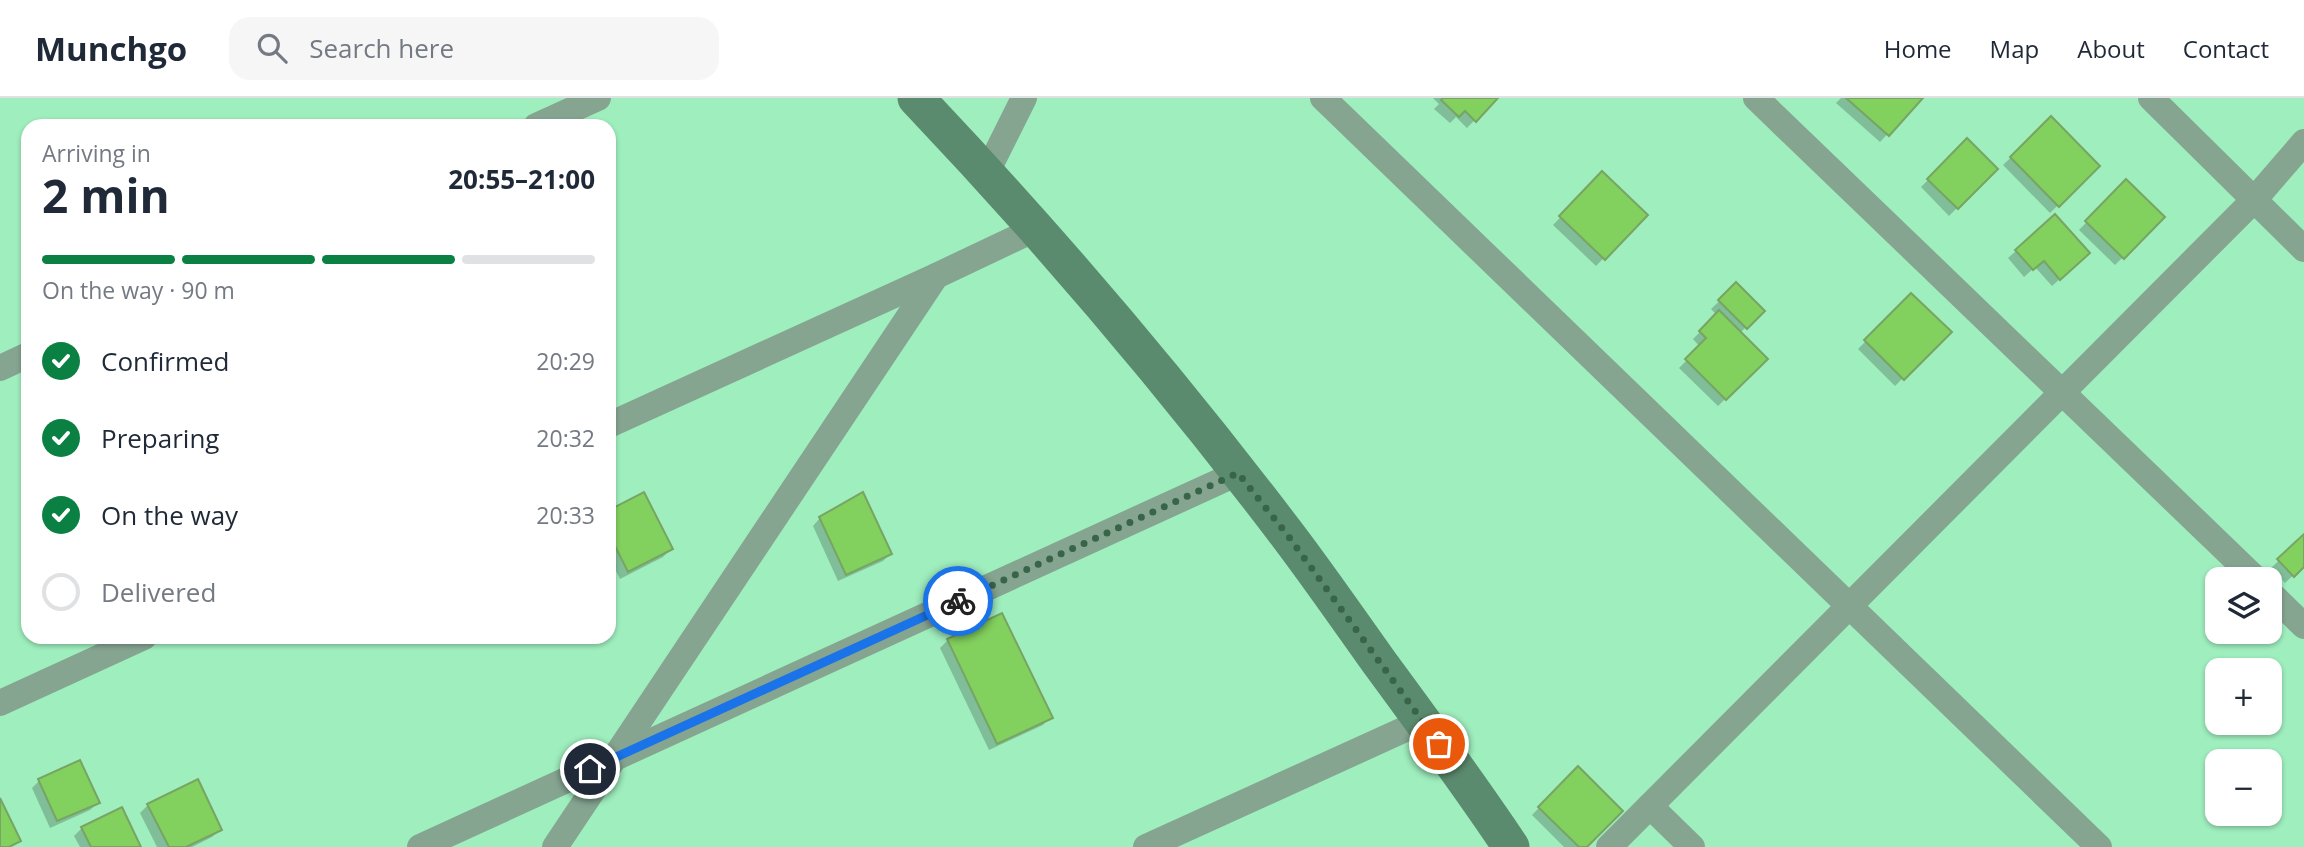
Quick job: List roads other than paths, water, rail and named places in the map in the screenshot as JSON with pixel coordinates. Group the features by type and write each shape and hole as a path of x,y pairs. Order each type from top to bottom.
{"street":[{"path":"552,119 598,98"},
{"path":"916,98 1088,289 1289,537 1511,847"},
{"path":"986,174 1024,98"},
{"path":"1323,98 2099,847"},
{"path":"1756,98 2243,567"},
{"path":"2151,98 2304,249"},
{"path":"1609,847 2254,200 2304,142"},
{"path":"616,422 1035,229"},
{"path":"555,847 936,276"},
{"path":"0,368 21,358"},
{"path":"420,847 1238,473"},
{"path":"2282,605 2304,626"},
{"path":"0,703 129,644"},
{"path":"1146,847 1423,721"},
{"path":"1650,806 1692,847"}]}
